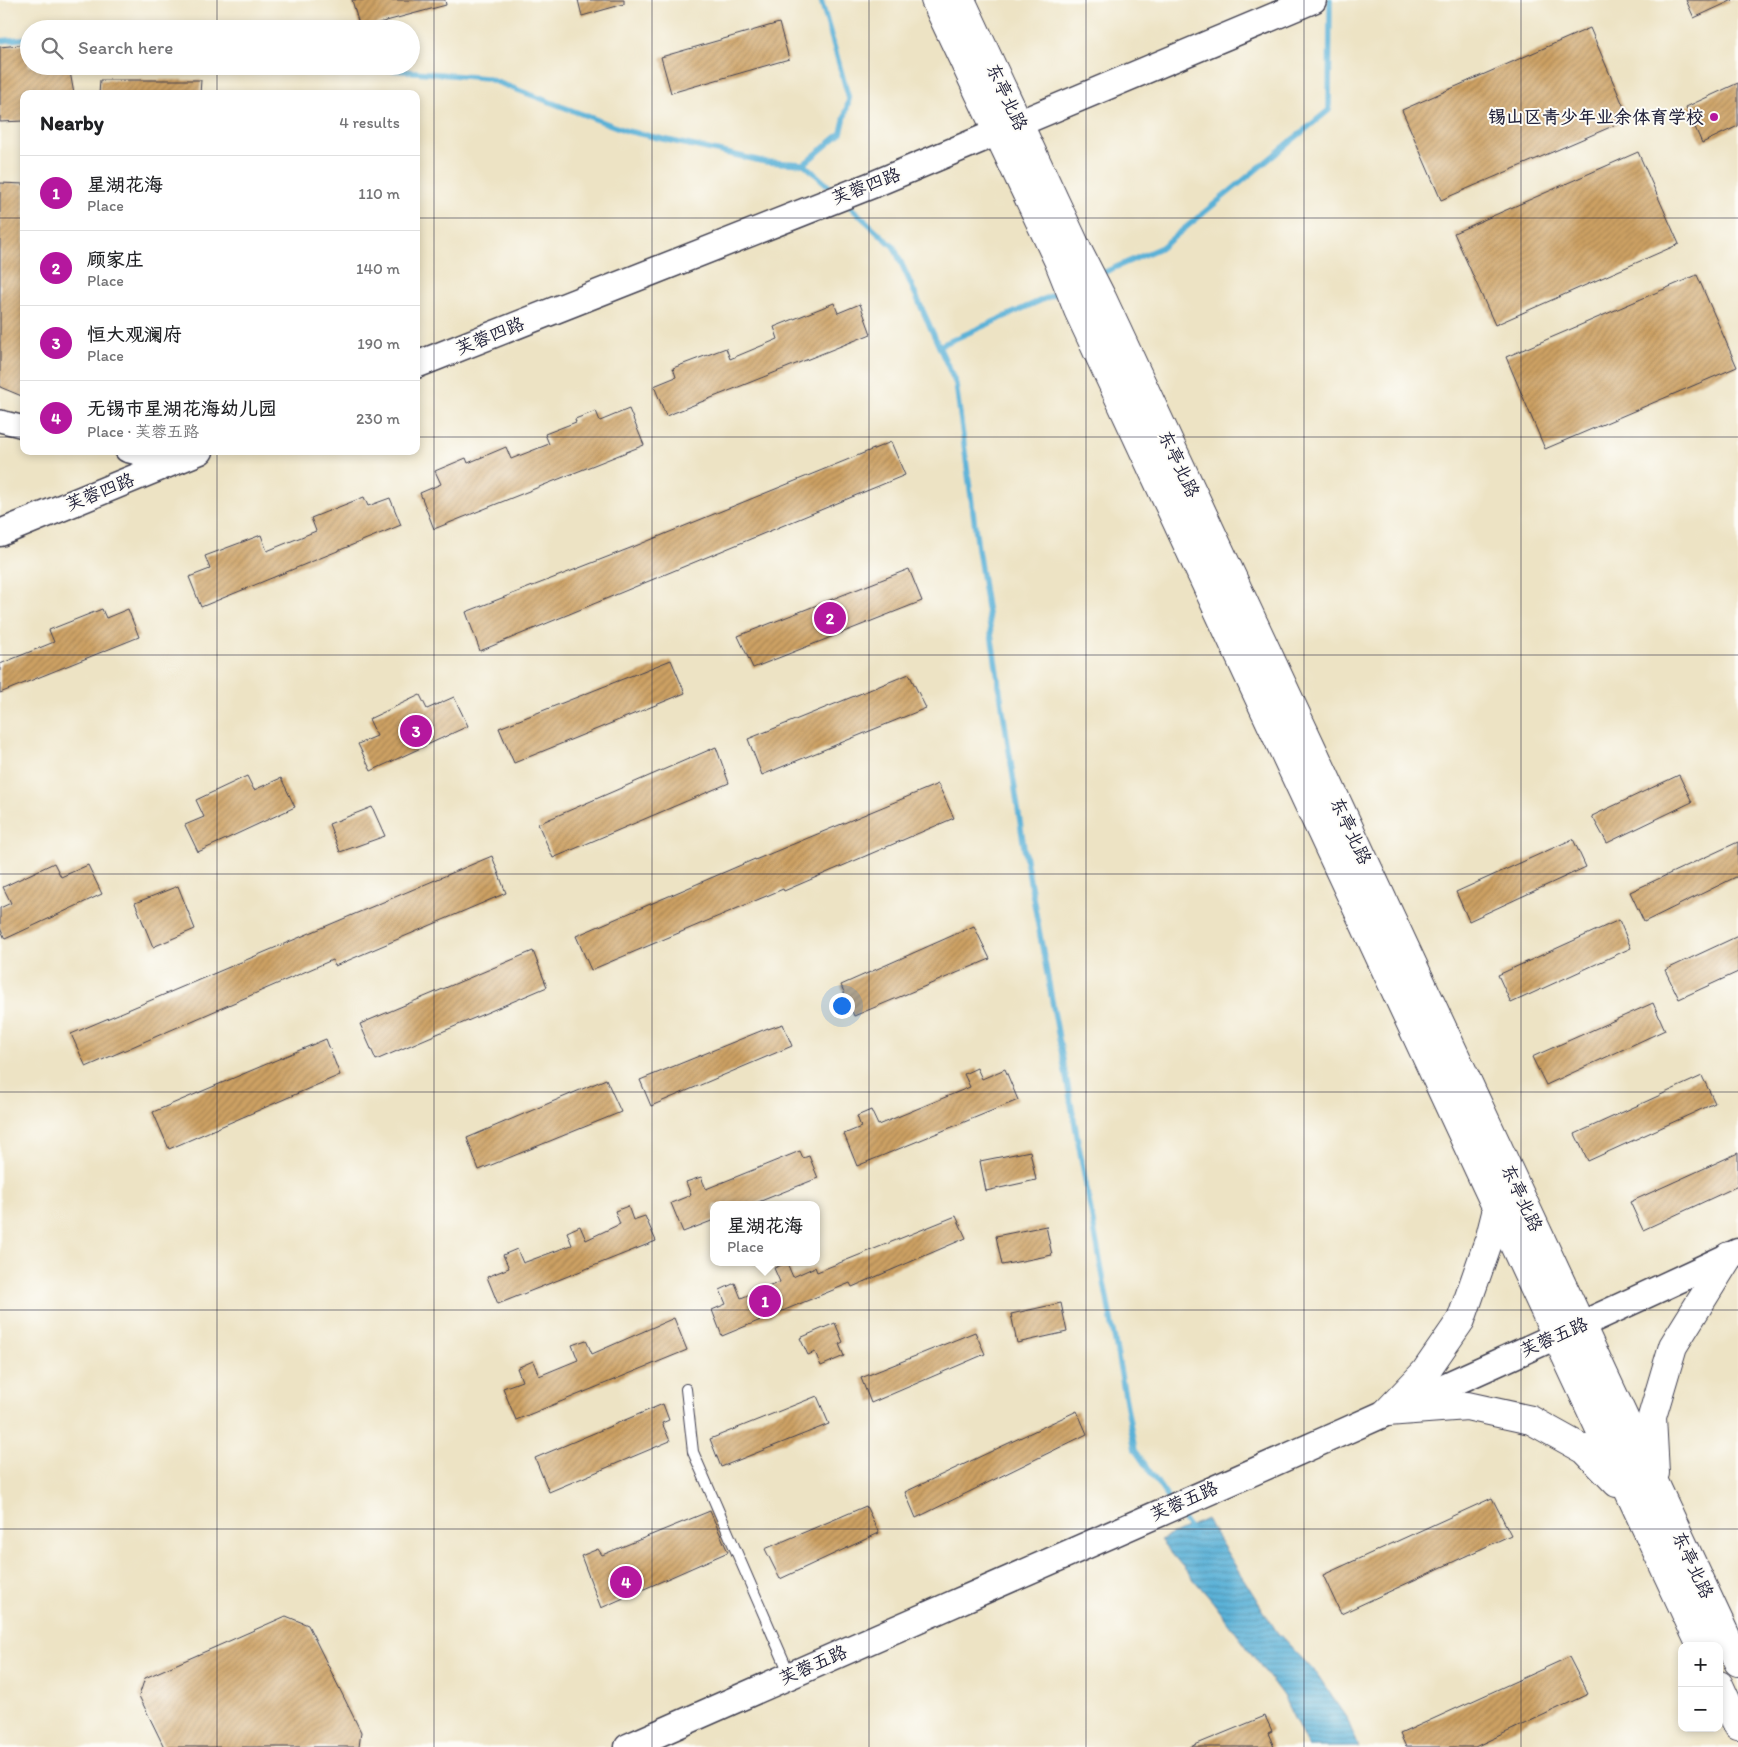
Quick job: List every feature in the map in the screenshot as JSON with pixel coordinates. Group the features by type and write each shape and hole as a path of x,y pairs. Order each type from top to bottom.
{"main road":[{"name":"东亭北路","path":"936,0 1009,128"},
{"name":"东亭北路","path":"961,0 1009,128 1068,255 1102,298 1738,1662"},
{"name":"东亭北路","path":"1068,255 1078,310 1699,1642"},
{"path":"1387,1412 1425,1372 1461,1320 1490,1237 1497,1210"},
{"path":"1656,1486 1652,1416 1673,1346 1734,1254"},
{"path":"1387,1412 1467,1406 1531,1420 1585,1450 1632,1498"},
{"path":"1719,1687 1738,1726"}],"street":[{"name":"芙蓉四路","path":"420,363 872,185 1312,0"},
{"path":"0,421 20,426"},
{"path":"141,455 172,463"},
{"name":"芙蓉四路","path":"0,533 191,455"},
{"name":"芙蓉五路","path":"628,1747 1387,1412 1734,1254"}],"lane":[{"path":"686,1389 693,1452 790,1675"}],"water":[{"path":"1206,1519 1277,1632 1317,1674 1347,1719 1359,1747 1308,1747 1283,1696 1213,1602 1160,1540"}],"building":[{"path":"352,0 445,0 446,5 390,20 358,20"},
{"path":"578,0 624,0 624,4 582,16"},
{"path":"1686,0 1733,0 1694,18"},
{"path":"779,23 789,59 671,93 661,57"},
{"path":"1590,28 1629,119 1441,200 1402,110"},
{"path":"20,45 20,75 71,75 73,90 20,90 20,121 0,122 0,47"},
{"path":"100,80 201,80 200,90 99,90"},
{"name":"锡山区青少年业余体育学校","path":"1738,83 1738,126 1702,143 1686,107"},
{"path":"1638,152 1679,244 1495,325 1454,233"},
{"path":"0,183 20,184 20,395 0,387"},
{"path":"1697,275 1737,367 1545,449 1506,357"},
{"path":"834,303 838,313 860,304 871,334 666,416 654,386 676,377 673,368 726,348 730,359 778,339 774,327"},
{"path":"629,409 644,445 434,529 420,493 441,484 435,471 466,458 468,463 506,447 511,459 549,444 545,434 576,422 575,419 596,411 600,421"},
{"path":"891,442 905,475 480,651 466,612 633,547"},
{"path":"364,497 368,506 390,498 401,525 201,607 189,577 210,569 205,556 261,535 267,551 316,531 311,518"},
{"path":"909,569 922,601 753,668 738,636"},
{"path":"102,609 106,618 128,609 139,637 0,693 0,664 54,642 49,630"},
{"path":"671,660 685,693 514,763 499,728"},
{"path":"909,674 926,708 762,775 748,739"},
{"path":"420,695 427,709 454,697 468,726 371,771 358,744 377,736 369,719"},
{"path":"716,747 729,783 553,858 538,824"},
{"path":"1679,775 1692,802 1607,843 1592,816"},
{"path":"247,776 254,790 281,778 295,807 198,852 185,825 204,817 196,800"},
{"path":"938,784 954,818 784,891 783,889 591,970 576,936 755,859"},
{"path":"372,807 385,836 340,852 329,824"},
{"path":"1573,839 1586,867 1469,921 1456,892"},
{"path":"1738,842 1738,876 1644,922 1630,892"},
{"path":"492,856 506,893 335,966 332,960 86,1067 71,1034"},
{"path":"54,863 61,877 88,865 102,894 5,939 0,928 0,908 11,903 3,887"},
{"path":"178,886 195,929 153,947 135,903"},
{"path":"1619,920 1631,948 1511,1003 1498,975"},
{"path":"974,926 990,959 854,1016 841,985"},
{"path":"1738,936 1738,972 1679,999 1665,970"},
{"path":"533,951 547,987 376,1060 360,1024"},
{"path":"1653,1003 1665,1030 1546,1085 1532,1057"},
{"path":"783,1024 792,1046 651,1106 640,1080 768,1028"},
{"path":"326,1039 340,1075 169,1149 153,1112"},
{"path":"977,1068 982,1079 1005,1069 1018,1100 857,1166 844,1134 861,1127 857,1116 871,1110 878,1125 970,1087 964,1074"},
{"path":"1702,1076 1715,1103 1588,1161 1575,1134"},
{"path":"606,1079 621,1112 479,1170 467,1138"},
{"path":"800,1151 803,1158 809,1156 818,1178 761,1201 710,1201 710,1222 683,1232 671,1203 691,1195 686,1182 701,1177 706,1189"},
{"path":"1030,1151 1036,1180 986,1191 980,1161"},
{"path":"1738,1153 1738,1186 1643,1230 1630,1202"},
{"path":"628,1206 633,1220 645,1216 656,1241 498,1304 487,1277 509,1268 503,1255 517,1249 523,1263 572,1245 567,1232 580,1226 586,1240 620,1224 615,1211"},
{"path":"956,1216 966,1238 852,1287 850,1283 722,1336 712,1310 726,1304 720,1290 735,1283 741,1298 780,1282 774,1268 779,1266 788,1266 793,1277 815,1267 817,1272"},
{"path":"1046,1226 1052,1255 1002,1265 996,1236"},
{"path":"1061,1303 1067,1332 1017,1343 1011,1314"},
{"path":"674,1318 687,1350 516,1420 503,1388 522,1381 517,1368 533,1361 539,1376 578,1360 572,1345 586,1340 592,1354"},
{"path":"835,1323 843,1342 839,1344 844,1356 821,1366 815,1352 808,1355 800,1338"},
{"path":"975,1332 985,1354 871,1403 861,1378"},
{"path":"817,1396 829,1424 721,1467 710,1439"},
{"path":"663,1404 669,1420 662,1423 670,1441 549,1492 535,1458"},
{"path":"1077,1411 1087,1434 916,1518 905,1492"},
{"path":"1492,1498 1511,1535 1341,1614 1323,1575"},
{"path":"866,1506 879,1533 780,1579 765,1549"},
{"path":"710,1511 728,1552 601,1608 581,1556 598,1549 602,1555"},
{"path":"286,1616 308,1625 361,1732 359,1747 164,1747 139,1696 145,1678"},
{"path":"1569,1657 1588,1694 1475,1747 1406,1747 1400,1734"},
{"path":"1265,1716 1272,1731 1268,1733 1274,1747 1190,1747"}],"waterway":[{"path":"821,0 849,99 841,133 804,164 834,191"},
{"path":"1098,275 1162,247 1329,110 1330,0"},
{"path":"0,41 20,39"},
{"path":"420,72 486,78 627,131 766,162 804,164"},
{"path":"846,203 894,247 956,384 978,549 1025,854 1135,1450 1170,1501"},
{"path":"939,346 1062,291"},
{"path":"1178,1512 1193,1534"}],"place":[{"name":"锡山区青少年业余体育学校","path":"1714,117"},
{"name":"顾家庄","path":"830,618"},
{"name":"恒大观澜府","path":"416,731"},
{"name":"星湖花海","path":"765,1301"},
{"name":"无锡市星湖花海幼儿园","path":"626,1582"}]}
